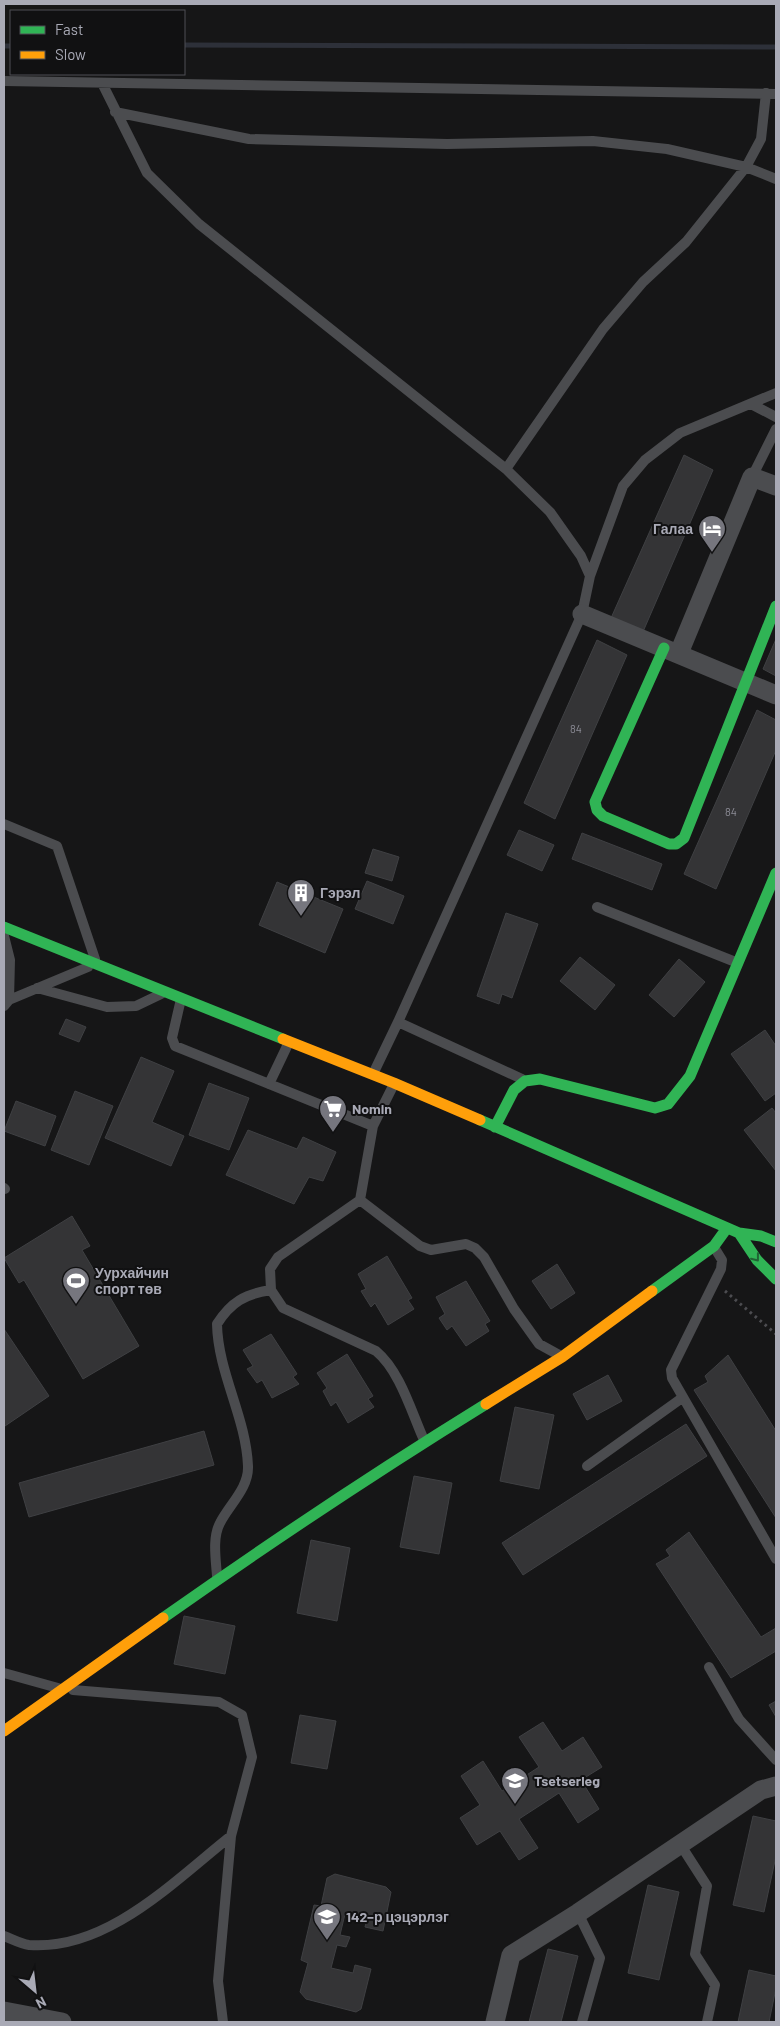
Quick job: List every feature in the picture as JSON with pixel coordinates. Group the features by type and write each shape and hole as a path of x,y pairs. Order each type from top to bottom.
{"street":[{"path":"776,486 752,477 672,650 595,802 597,810 603,816 669,844 676,844 684,838 776,606"},
{"path":"582,614 776,695"},
{"path":"495,1127 514,1090 525,1081 540,1079 655,1108 668,1104 690,1076 776,873"},
{"path":"4,927 394,1083 739,1233 761,1236 776,1242"},
{"path":"4,1731 217,1580 425,1442 562,1357 714,1246 727,1228"},
{"path":"739,1233 757,1260 776,1280"},
{"path":"495,2022 511,1955 578,1913 761,1790 776,1786"},
{"path":"4,2012 62,2022"}],"lane":[{"path":"4,81 771,94 760,139 746,167 686,242 643,282 603,329 506,469"},
{"path":"102,83 147,173 199,224 506,469 550,512 581,556 590,576"},
{"path":"115,112 249,139 447,144 593,141 667,149 746,167 776,179"},
{"path":"372,1074 398,1022 582,614 590,576 623,486 645,460 680,433 776,393"},
{"path":"750,404 776,417"},
{"path":"752,477 776,429"},
{"path":"4,824 57,846 97,963 37,988 7,1003"},
{"path":"598,907 739,963"},
{"path":"4,936 10,960 7,1003"},
{"path":"37,988 107,1007 136,1006 165,991"},
{"path":"182,998 172,1038 175,1046 373,1126"},
{"path":"398,1022 525,1081"},
{"path":"269,1084 289,1042"},
{"path":"394,1083 373,1126 360,1200 278,1257 270,1269 271,1290 283,1308 376,1351 383,1357 392,1368 425,1442"},
{"path":"360,1200 420,1246 431,1250 466,1244 475,1248 484,1257 514,1308 539,1344 562,1357"},
{"path":"714,1246 722,1260 721,1269 671,1370 672,1378 776,1559"},
{"path":"217,1580 215,1548 219,1524 243,1486 248,1468 245,1434 222,1357 217,1324 226,1310 252,1293 271,1290"},
{"path":"587,1466 682,1398"},
{"path":"708,1667 738,1719 776,1760"},
{"path":"4,1673 62,1689 219,1702 242,1715 252,1757 231,1836 218,1981 223,2022"},
{"path":"4,1936 28,1945 63,1943 96,1934 135,1912 231,1836"},
{"path":"680,1844 707,1886 695,1954 715,1985 707,2022"},
{"path":"578,1913 600,1958 582,2022"}],"path":[{"path":"715,1282 776,1334"}],"building":[{"path":"684,455 713,470 642,634 611,618"},
{"path":"776,639 776,676 763,669"},
{"path":"597,640 627,655 555,819 524,803"},
{"path":"757,710 776,720 776,750 716,889 684,874"},
{"path":"519,830 554,845 542,871 507,855"},
{"path":"582,833 662,864 652,890 572,859"},
{"path":"373,849 399,857 392,881 365,873"},
{"path":"367,881 404,896 393,924 355,909"},
{"name":"Гэрэл","path":"277,882 343,909 325,953 259,925"},
{"path":"506,913 538,924 512,998 502,994 499,1004 477,996"},
{"path":"580,957 615,985 595,1010 560,981"},
{"path":"679,959 705,982 674,1017 649,995"},
{"path":"66,1019 86,1027 79,1042 59,1034"},
{"path":"765,1030 776,1046 776,1093 765,1101 731,1054"},
{"path":"141,1057 174,1071 152,1122 184,1136 171,1166 105,1138"},
{"path":"209,1083 249,1098 229,1150 189,1135"},
{"path":"75,1091 113,1106 89,1165 51,1150"},
{"path":"16,1101 56,1116 45,1146 4,1131"},
{"path":"772,1108 776,1113 776,1171 744,1130"},
{"path":"248,1130 297,1149 303,1137 336,1152 323,1181 309,1177 294,1204 226,1175"},
{"path":"72,1216 90,1246 82,1250 139,1346 83,1379 24,1280 19,1283 4,1258"},
{"path":"387,1256 412,1298 408,1300 414,1309 388,1325 375,1303 371,1307 361,1291 366,1289 358,1274"},
{"path":"557,1264 575,1293 551,1309 532,1281"},
{"path":"466,1281 490,1321 485,1324 489,1331 466,1346 452,1326 447,1330 439,1318 445,1314 436,1297"},
{"path":"4,1329 49,1396 5,1426 4,1424"},
{"path":"271,1334 297,1374 293,1377 299,1384 272,1398 262,1380 257,1383 247,1369 253,1366 243,1350"},
{"path":"347,1354 373,1396 368,1399 374,1407 348,1423 336,1402 331,1406 323,1391 327,1388 317,1373"},
{"path":"728,1355 776,1431 776,1518 694,1390 708,1382 705,1376"},
{"path":"608,1375 622,1401 587,1420 573,1394"},
{"path":"515,1407 554,1415 539,1489 500,1481"},
{"path":"686,1424 707,1456 523,1575 502,1543"},
{"path":"204,1431 214,1465 29,1517 19,1483"},
{"path":"414,1476 452,1483 439,1554 400,1547"},
{"path":"689,1532 761,1637 776,1628 776,1651 731,1678 656,1564 670,1556 666,1550"},
{"path":"311,1540 350,1548 337,1621 297,1613"},
{"path":"184,1616 235,1626 225,1674 174,1664"},
{"path":"776,1701 776,1717 769,1705"},
{"path":"300,1715 336,1721 327,1769 291,1763"},
{"path":"543,1722 562,1751 583,1737 602,1767 581,1780 599,1809 578,1823 559,1793 519,1819 538,1848 519,1860 500,1831 477,1845 460,1818 480,1805 461,1776 483,1761 502,1791 539,1767 519,1737"},
{"path":"753,1816 776,1821 776,1856 764,1912 733,1905"},
{"name":"142−р цэцэрлэг","path":"335,1874 386,1887 391,1892 383,1931 365,1927 367,1919 345,1914 340,1935 350,1937 346,1947 337,1945 331,1968 353,1973 355,1965 371,1969 361,2009 356,2012 306,1999 300,1992 308,1963 301,1960 314,1905 321,1906 327,1878"},
{"path":"648,1885 679,1892 659,1980 628,1973"},
{"path":"548,1949 578,1956 561,2022 529,2022"},
{"path":"749,1970 776,1976 776,1988 769,2022 738,2022"}],"waterway":[{"path":"185,45 776,47"},
{"path":"4,46 10,46"}],"traffic: fast":[{"path":"664,648 595,802 597,810 603,816 669,844 676,844 684,838 776,606"},
{"path":"495,1127 514,1090 525,1081 540,1079 655,1108 668,1104 690,1076 776,873"},
{"path":"4,927 283,1039"},
{"path":"480,1120 739,1233 761,1236 776,1242"},
{"path":"652,1291 714,1246 727,1228"},
{"path":"739,1233 757,1260 776,1279"},
{"path":"163,1618 323,1509 486,1404"}],"traffic: slow":[{"path":"283,1039 394,1083 480,1120"},
{"path":"486,1404 562,1357 652,1291"},
{"path":"4,1731 163,1618"}],"place":[{"name":"Галаа","path":"712,553"},
{"name":"Гэрэл","path":"301,917"},
{"name":"Nomin","path":"333,1133"},
{"name":"Уурхайчин спорт төв","path":"76,1305"},
{"name":"Tsetserleg","path":"515,1805"},
{"name":"142−р цэцэрлэг","path":"327,1941"}]}
